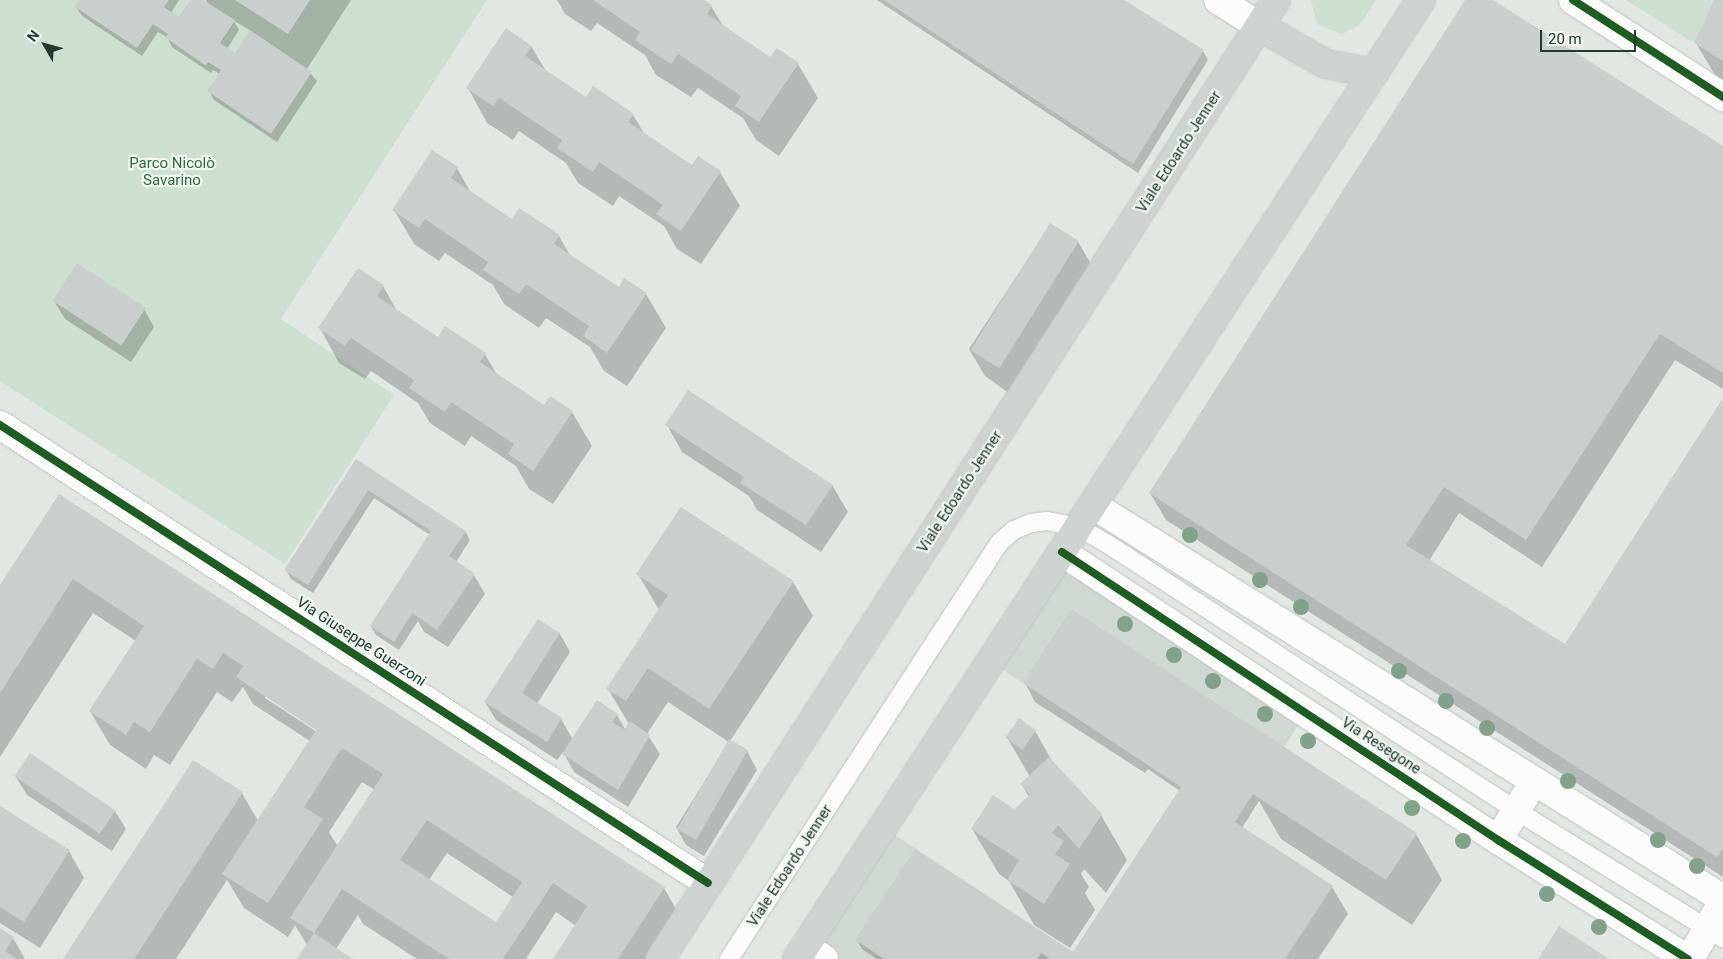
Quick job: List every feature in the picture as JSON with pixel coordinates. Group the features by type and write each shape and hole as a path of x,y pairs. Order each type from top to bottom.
{"main road":[{"name":"Viale Edoardo Jenner","path":"660,959 1276,0"},
{"path":"809,955 1062,552 1422,0"},
{"path":"1260,26 1326,64 1374,73"}],"street":[{"path":"1218,0 1260,26"},
{"path":"1573,0 1723,97"},
{"name":"Via Giuseppe Guerzoni","path":"0,424 708,883"},
{"path":"1086,516 1533,783 1723,900 1715,934 1689,959"},
{"name":"Via Resegone","path":"1062,552 1498,840 1689,959"},
{"path":"1498,840 1533,783"}],"lane":[{"name":"Via Resegone","path":"1086,516 1517,811 1715,934"},
{"name":"Viale Edoardo Jenner","path":"729,959 1000,542 1014,530 1030,523 1065,522 1086,516"}],"shaded area":[{"path":"1065,564 1301,721 1235,822 1333,886 1285,959 835,959 813,945 889,831 1073,952 1181,787 997,666"}],"green space":[{"name":"Parco Nicolò Savarino","path":"0,0 487,0 281,319 394,395 285,564 0,381"},
{"path":"1311,0 1376,0 1360,25 1342,34 1317,24"},
{"path":"1626,0 1714,0 1694,43"}],"building":[{"path":"79,0 169,0 164,7 179,17 190,0 203,0 235,20 220,43 235,53 250,30 312,72 271,134 207,91 221,70 208,62 205,65 166,38 168,34 153,24 137,48 75,7"},
{"path":"235,0 310,0 288,34"},
{"path":"593,0 704,0 712,5 707,14 770,57 777,48 799,63 759,122 735,106 741,96 678,54 671,64 635,40 640,32"},
{"path":"884,0 1124,0 1204,50 1133,164"},
{"path":"1465,0 1493,0 1723,146 1723,373 1660,334 1526,540 1444,487 1406,545 1565,644 1723,398 1723,848 1717,857 1149,493"},
{"path":"1714,0 1723,0 1723,61 1694,43"},
{"path":"506,28 532,46 525,56 586,97 593,86 634,114 628,122 692,165 698,156 721,171 681,231 656,214 663,205 599,162 593,172 557,148 562,140 499,98 493,106 466,88"},
{"path":"432,150 458,167 451,178 512,219 519,208 560,235 554,244 619,287 624,278 647,293 607,353 583,336 589,326 526,284 519,294 483,270 488,262 425,219 419,228 392,210"},
{"path":"1050,223 1079,241 999,368 971,350"},
{"path":"77,263 146,308 121,345 52,301"},
{"path":"358,268 384,285 377,296 438,337 445,326 486,353 480,362 544,405 550,396 573,411 533,471 508,454 514,444 451,402 445,412 409,388 414,380 351,338 345,346 318,328"},
{"path":"688,390 833,485 806,525 740,483 744,477 665,425"},
{"path":"356,459 466,531 449,556 475,574 437,630 412,613 394,642 370,626 431,531 368,490 308,585 284,570"},
{"path":"59,494 665,887 618,959 553,959 587,906 553,883 503,959 449,959 342,889 314,933 290,918 383,774 342,748 304,807 323,819 268,903 222,874 316,730 236,677 243,666 223,653 213,669 197,659 150,732 134,722 126,735 89,711 144,626 73,579 0,693 0,585","holes":["427,820 522,882 496,922 400,860"]},
{"path":"681,507 794,581 709,709 648,668 626,701 606,689 668,595 636,574"},
{"path":"1071,609 1417,833 1386,880 1253,794 1235,822 1333,886 1285,959 1050,959 1041,953 1037,959 884,959 855,940 915,849 1073,952 1181,787 1023,683"},
{"path":"538,619 560,633 522,693 562,718 547,742 484,702"},
{"path":"597,700 618,714 612,722 624,730 630,721 650,735 618,790 562,754"},
{"path":"1019,718 1036,730 1022,750 1005,738"},
{"path":"729,739 748,750 696,840 677,829"},
{"path":"30,753 115,811 100,834 14,776"},
{"path":"1049,757 1102,814 1079,849 1058,825 1052,833 1064,841 1055,854 1070,864 1044,904 1007,880 1019,860 971,829 993,795 1014,809 1030,795 1020,784"},
{"path":"193,760 243,792 134,959 63,959"},
{"path":"0,806 70,850 24,922 0,907"},
{"path":"1559,926 1609,959 1538,959"},
{"path":"0,928 14,937 5,951 17,959 0,959"},
{"path":"314,933 353,959 297,959"}],"cycle path":[{"path":"1573,0 1723,97"},
{"path":"0,425 708,883"},
{"path":"1062,552 1498,840 1688,959"}]}
